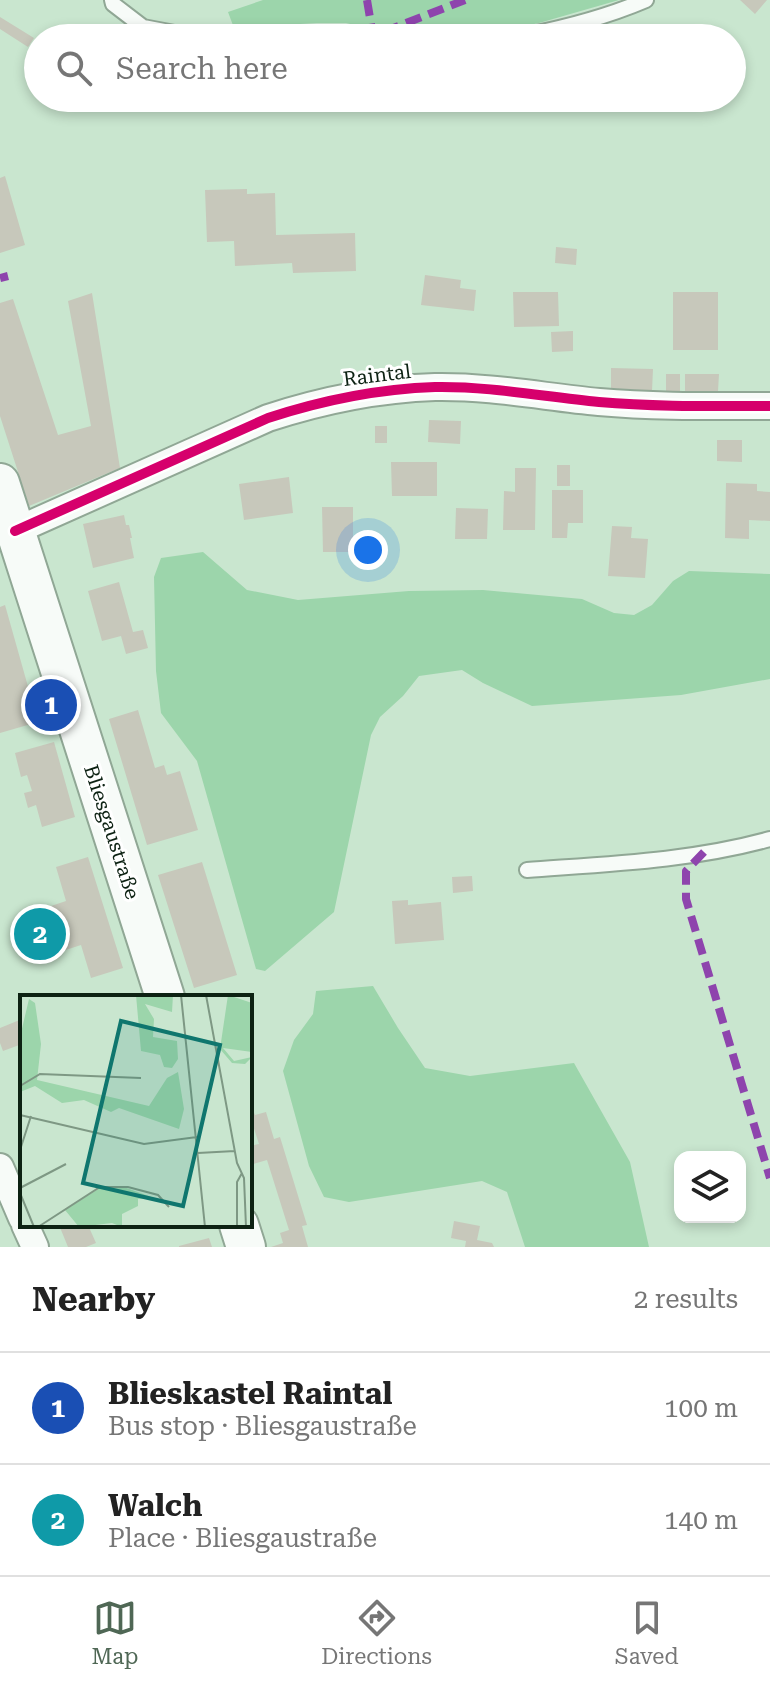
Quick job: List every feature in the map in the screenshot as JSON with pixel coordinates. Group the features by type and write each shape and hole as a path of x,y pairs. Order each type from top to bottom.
{"main road":[{"name":"Bliesgaustraße","path":"0,483 164,995"},
{"path":"240,1227 246,1247"}],"street":[{"name":"Raintal","path":"15,531 268,418 310,404 356,394 438,387 653,405 770,406"},
{"path":"0,1167 20,1213"},
{"path":"26,1227 35,1247"}],"lane":[{"path":"112,0 139,24"},
{"path":"574,24 646,0"},
{"path":"527,870 651,860 745,846 770,839"}],"green space":[{"path":"263,0 619,0 534,24 232,24 228,12"},
{"path":"203,552 247,590 298,600 409,591 483,590 582,599 614,613 634,615 652,605 673,581 689,571 770,574 770,679 681,695 532,706 462,670 419,676 380,717 371,735 334,912 265,971 256,969 197,761 161,713 156,671 154,577 161,558"},
{"path":"373,986 425,1068 470,1076 574,1063 630,1162 649,1247 525,1247 507,1192 482,1181 349,1202 324,1197 309,1166 283,1071 294,1040 313,1014 316,991"}],"building":[{"path":"740,0 767,0 755,14"},
{"path":"0,17 24,32 24,44 0,29"},
{"path":"5,176 25,245 0,253 0,178"},
{"path":"247,189 247,194 275,193 276,235 355,233 356,271 293,273 292,263 235,266 234,241 207,242 205,190"},
{"path":"556,247 577,249 576,265 555,263"},
{"path":"425,275 461,280 460,288 476,290 474,311 421,305"},
{"path":"513,292 558,292 559,326 514,327"},
{"path":"673,292 718,292 718,350 673,350"},
{"path":"92,293 120,468 29,506 0,416 0,303 13,299 58,435 91,426 68,301"},
{"path":"573,331 573,351 552,352 551,332"},
{"path":"611,368 653,369 652,391 611,389"},
{"path":"666,374 680,374 680,392 666,391"},
{"path":"685,374 719,374 718,391 685,391"},
{"path":"429,420 461,421 460,444 428,442"},
{"path":"375,426 387,426 387,443 375,443"},
{"path":"717,440 742,440 742,462 717,461"},
{"path":"391,462 437,462 437,496 392,496"},
{"path":"557,465 570,465 570,486 557,486"},
{"path":"515,468 536,468 535,530 503,530 504,491 515,492"},
{"path":"289,477 293,513 244,520 239,484"},
{"path":"726,483 757,484 757,491 770,492 770,521 749,520 749,539 725,538"},
{"path":"552,490 583,490 583,523 568,523 567,538 552,538"},
{"path":"322,507 353,507 353,552 323,552"},
{"path":"456,508 488,509 487,539 455,539"},
{"path":"124,515 126,525 129,525 134,558 93,568 83,524"},
{"path":"612,526 632,527 631,538 648,539 645,578 608,576"},
{"path":"119,582 133,632 143,630 148,648 126,654 121,636 102,641 88,591"},
{"path":"5,605 38,722 0,733 0,607"},
{"path":"138,710 155,768 164,765 167,775 180,771 198,830 147,845 109,719"},
{"path":"54,742 75,817 42,827 36,805 28,808 24,793 32,791 27,775 21,777 15,753"},
{"path":"88,857 123,968 91,978 81,945 32,961 18,917 66,901 56,867"},
{"path":"202,862 237,975 194,988 158,875"},
{"path":"472,876 473,891 453,893 452,877"},
{"path":"408,900 408,905 441,902 444,940 395,944 392,901"},
{"path":"20,1020 20,1045 3,1051 0,1028"},
{"path":"252,1108 255,1115 266,1112 274,1139 280,1137 307,1225 302,1226 308,1247 271,1247 283,1243 280,1233 289,1230 267,1160 252,1164 252,1146 259,1144 252,1122"},
{"path":"454,1221 480,1226 477,1240 492,1243 494,1247 465,1247 466,1241 451,1238"},
{"path":"60,1227 89,1227 96,1243 86,1247 68,1247"},
{"path":"209,1238 212,1247 179,1247 179,1246"}],"marked path":[{"path":"367,0 371,24"},
{"path":"404,24 465,0"},
{"path":"0,278 8,276"},
{"path":"704,852 686,871 686,899 770,1178"}],"cycle path":[{"path":"15,531 268,418 371,393 456,387 620,404 770,406"}],"place":[{"name":"Blieskastel Raintal","path":"51,705"},
{"name":"Walch","path":"40,934"}]}
